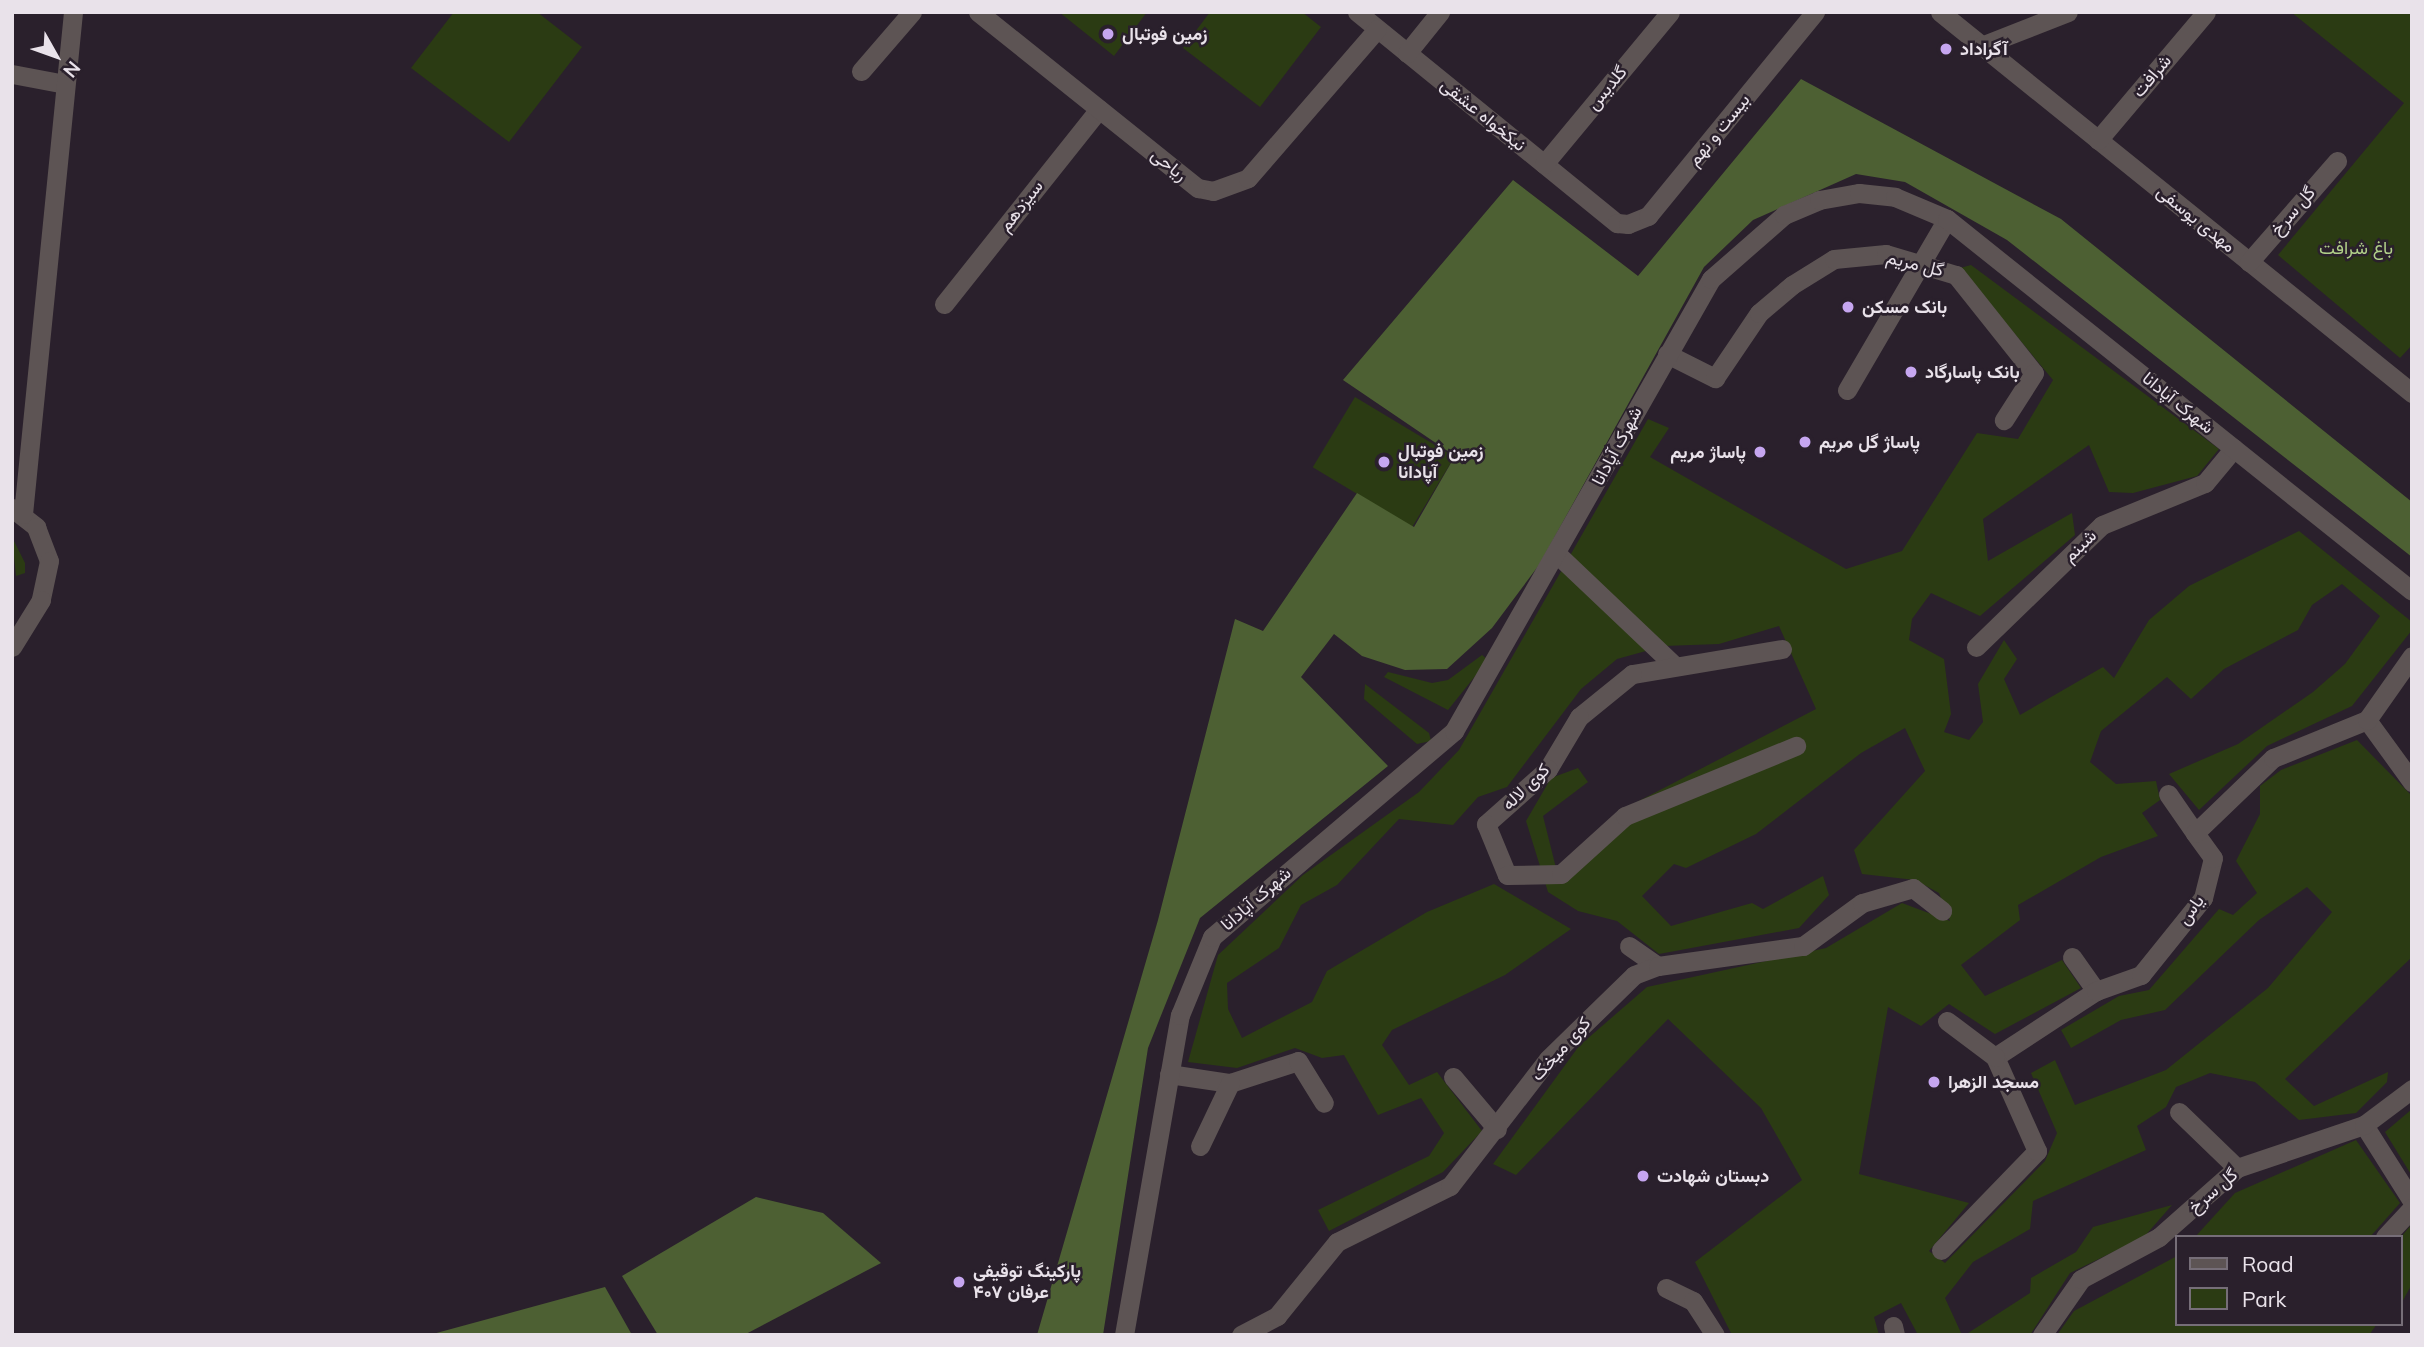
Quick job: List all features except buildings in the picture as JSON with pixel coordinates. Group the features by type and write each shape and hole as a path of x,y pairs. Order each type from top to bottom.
{"street":[{"path":"12,647 48,580 45,543 18,511 73,12"},
{"path":"861,71 912,12"},
{"name":"ریاحی","path":"978,12 1198,188 1225,190 1248,178 1377,29"},
{"name":"نیکخواه عشقی","path":"1357,12 1611,218"},
{"path":"1407,53 1440,12"},
{"name":"گلدیس","path":"1544,164 1670,12"},
{"name":"بیست و نهم","path":"1611,218 1628,224 1648,216 1815,12"},
{"name":"مهدی یوسفی","path":"1940,12 2412,393"},
{"path":"1981,46 2068,12"},
{"name":"شرافت","path":"2098,140 2206,12"},
{"path":"12,74 65,84"},
{"name":"سیزدهم","path":"944,304 1098,108"},
{"name":"گل سرخ","path":"2249,262 2337,161"},
{"name":"شهرک آپادانا","path":"1124,1335 1180,1015 1212,937 1454,731 1558,555 1667,354 1711,279 1784,215 1819,200 1859,193 1895,197 1947,219 2412,591"},
{"path":"1847,390 1947,219"},
{"name":"گل مریم","path":"1667,354 1715,378 1759,313 1834,259 1886,254 1956,275 2034,373 2004,420"},
{"name":"شبنم","path":"1976,647 2102,525 2205,483 2234,448"},
{"path":"1558,555 1675,666"},
{"name":"کوی لاله","path":"1782,649 1632,674 1579,717 1548,769 1486,824 1507,875 1561,874 1625,816 1796,746"},
{"path":"2168,794 2194,833 2273,758 2367,720 2412,656"},
{"path":"2367,720 2412,782"},
{"name":"یاس","path":"1995,1057 2096,991 2141,975 2203,898 2213,858 2194,833"},
{"name":"کوی میخک","path":"1241,1335 1277,1316 1337,1242 1450,1185 1497,1129 1548,1059 1634,975 1658,966 1803,946 1862,903 1913,888 1942,911"},
{"path":"1629,946 1658,966"},
{"path":"2072,957 2096,991"},
{"path":"1941,1250 2037,1151 1995,1057 1947,1021"},
{"path":"1169,1074 1230,1083 1298,1061 1324,1103"},
{"path":"1453,1077 1497,1129"},
{"path":"1200,1146 1230,1083"},
{"name":"گل سرخ","path":"2042,1335 2081,1279 2159,1237 2237,1168 2364,1125 2412,1088"},
{"path":"2179,1112 2237,1168"},
{"path":"2364,1125 2412,1201"},
{"path":"2387,1235 2412,1208"},
{"path":"1666,1288 1693,1301 1715,1335"}],"green space":[{"path":"454,12 537,12 582,47 509,142 411,68"},
{"name":"زمین فوتبال","path":"1059,12 1147,12 1114,56"},
{"path":"1210,12 1302,12 1321,27 1260,107 1183,48"},
{"name":"باغ شرافت","path":"2291,12 2412,12 2412,345 2400,358 2278,255 2404,103"},
{"path":"1801,79 2061,219 2412,502 2412,557 2007,240 1905,182 1856,174 1753,220 1704,267 1539,565 1492,628 1447,669 1405,670 1362,656 1334,634 1301,677 1388,766 1200,918 1148,1048 1103,1335 1037,1335 1158,920 1235,619 1263,631 1357,493 1414,527 1455,456 1343,380 1513,180 1638,276"},
{"path":"1971,265 2219,449 2197,476 2133,493 2109,492 2089,445 1983,519 1988,561 2072,513 2075,535 1980,616 1931,593 1912,619 1909,640 1944,659 1951,714 1944,732 1969,740 1983,722 1978,684 2004,640 2017,659 2004,679 2020,715 2103,667 2114,678 2149,620 2189,586 2299,531 2412,622 2412,630 2352,706 2267,746 2199,810 2169,774 2238,744 2313,692 2345,664 2380,616 2342,584 2312,605 2298,630 2224,669 2191,699 2167,677 2101,731 2090,762 2116,784 2156,781 2160,800 2142,813 2158,836 2101,857 2018,905 2020,920 1961,965 1985,996 2062,960 2081,988 1995,1034 1949,1004 1921,1026 1888,1007 1859,1174 1969,1203 1929,1251 1945,1263 2045,1161 2057,1133 2031,1073 2055,1060 2075,1105 2166,1070 2268,988 2332,912 2307,887 2259,920 2165,1010 2121,1020 2071,1048 2061,1030 2119,996 2149,990 2219,909 2233,915 2257,893 2236,861 2260,814 2260,786 2281,770 2357,740 2412,796 2412,957 2285,1079 2314,1106 2388,1072 2387,1082 2356,1113 2299,1120 2255,1082 2210,1073 2176,1087 2166,1107 2137,1126 2146,1150 2033,1201 2030,1229 1973,1262 1945,1298 1962,1335 1918,1335 1901,1303 1874,1317 1879,1335 1732,1335 1695,1262 1802,1180 1761,1108 1668,1019 1516,1175 1493,1164 1579,1046 1647,987 1826,948 1902,903 1950,921 1939,893 1915,880 1862,874 1854,850 1925,771 1905,728 1861,753 1756,834 1686,868 1674,864 1642,896 1671,926 1752,903 1763,909 1823,876 1829,895 1799,928 1659,954 1617,921 1578,911 1548,892 1526,821 1551,778 1578,768 1588,782 1543,816 1556,868 1633,804 1816,709 1779,626 1719,644 1664,646 1617,659 1581,689 1507,787 1478,797 1453,825 1399,819 1337,885 1301,905 1279,948 1227,983 1228,1009 1242,1038 1312,1002 1327,971 1427,912 1494,884 1571,929 1505,975 1392,1030 1382,1045 1409,1085 1437,1072 1482,1131 1443,1172 1329,1231 1318,1210 1429,1156 1444,1133 1421,1098 1378,1115 1344,1055 1322,1058 1295,1048 1237,1068 1188,1062 1218,955 1303,875 1419,792 1459,750 1648,419 1669,428 1650,457 1846,569 1902,551 1977,433 2018,439 2053,380 1960,268"},
{"name":"زمین فوتبال آپادانا","path":"1355,397 1454,457 1412,527 1313,467"},
{"path":"12,537 25,563 25,573 16,576"},
{"path":"1482,655 1488,660 1448,710 1384,677 1388,672 1432,683 1448,680"},
{"path":"1365,684 1429,733 1431,741 1417,744 1364,699"},
{"path":"2412,1109 2412,1176 2385,1132"},
{"path":"2356,1140 2400,1203 2372,1235 2197,1235 2235,1193"},
{"path":"756,1197 823,1213 881,1263 744,1335 658,1335 622,1276"},
{"path":"2172,1205 2144,1237 2070,1273 2030,1335 1965,1335 2030,1293 2031,1278 2076,1252 2093,1227"},
{"path":"2412,1224 2412,1284 2403,1300 2403,1235"},
{"path":"2176,1257 2176,1326 2376,1326 2369,1335 2057,1335 2074,1311"},
{"path":"605,1287 632,1335 429,1335"}],"place":[{"name":"زمین فوتبال","path":"1108,34"},
{"name":"آگراداد","path":"1946,49"},
{"name":"بانک مسکن","path":"1848,307"},
{"name":"بانک پاسارگاد","path":"1911,372"},
{"name":"پاساژ گل مریم","path":"1805,442"},
{"name":"پاساژ مریم","path":"1760,452"},
{"name":"زمین فوتبال آپادانا","path":"1384,462"},
{"name":"مسجد الزهرا","path":"1934,1082"},
{"name":"دبستان شهادت","path":"1643,1176"},
{"name":"پارکینگ توقیفی عرفان ۴۰۷","path":"959,1282"}]}
